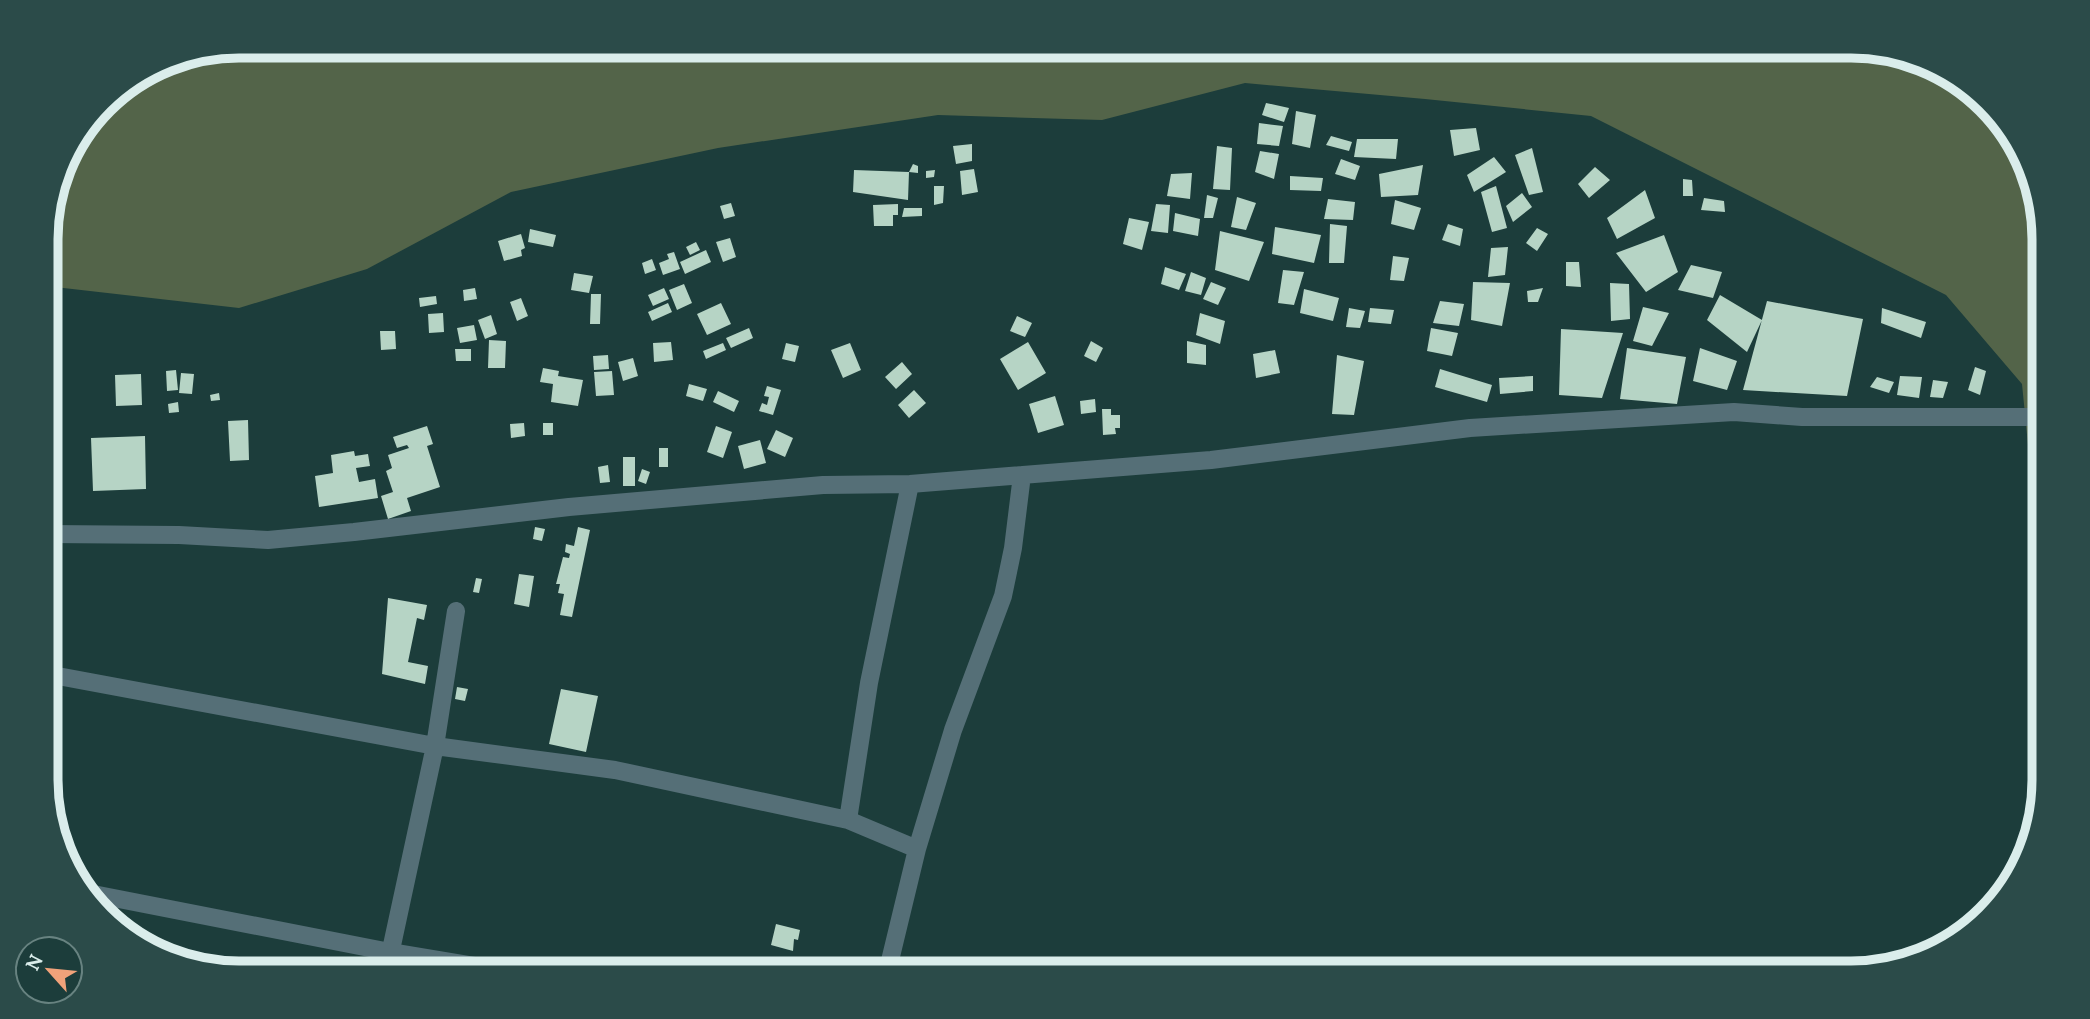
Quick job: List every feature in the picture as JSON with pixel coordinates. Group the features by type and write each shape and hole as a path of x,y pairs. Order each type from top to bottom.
{"street":[{"path":"58,534 178,535 268,540 354,533 569,507 823,485 910,484 1212,460 1470,428 1720,413 1802,418 2032,417"},
{"path":"890,961 918,849 953,730 1003,596 1013,548 1022,475"},
{"path":"848,820 869,684 910,484"},
{"path":"388,961 435,746 456,611"},
{"path":"58,676 435,746 615,770 848,820 918,849"},
{"path":"99,895 444,961"}],"green space":[{"path":"227,58 1875,59 1910,67 1962,95 1995,128 2018,169 2031,215 2032,465 2022,384 1946,295 1591,116 1245,83 1102,120 938,115 718,148 511,192 367,269 239,308 58,287 58,227 61,203 67,180 88,138 119,103 138,88 180,67 203,61"}],"building":[{"path":"1266,103 1289,108 1284,122 1262,115"},
{"path":"1296,111 1316,115 1310,148 1292,144"},
{"path":"1259,123 1283,126 1279,146 1257,144"},
{"path":"1476,128 1480,150 1454,156 1450,130"},
{"path":"1331,136 1352,142 1349,151 1326,145"},
{"path":"1357,139 1398,139 1396,159 1354,157"},
{"path":"972,144 972,161 956,164 953,146"},
{"path":"1217,146 1232,148 1230,190 1213,189"},
{"path":"1532,148 1543,192 1529,195 1515,155"},
{"path":"1260,151 1279,154 1274,179 1255,172"},
{"path":"1494,157 1506,172 1474,192 1467,175"},
{"path":"1341,159 1360,166 1355,180 1335,174"},
{"path":"913,164 918,166 918,173 909,172"},
{"path":"1423,165 1418,195 1381,197 1379,174"},
{"path":"1595,167 1610,180 1589,198 1578,184"},
{"path":"974,169 978,192 962,195 960,171"},
{"path":"854,170 909,172 908,200 853,192"},
{"path":"935,170 934,177 926,178 926,171"},
{"path":"1192,173 1190,199 1167,196 1171,174"},
{"path":"1290,176 1323,178 1321,191 1290,190"},
{"path":"1683,179 1692,180 1693,196 1683,196"},
{"path":"934,186 944,186 943,203 934,205"},
{"path":"1496,186 1507,228 1492,232 1481,192"},
{"path":"1645,190 1655,218 1617,239 1607,218"},
{"path":"1522,193 1532,207 1513,222 1506,206"},
{"path":"1207,195 1218,198 1213,218 1204,218"},
{"path":"1237,197 1256,203 1246,230 1231,227"},
{"path":"1704,198 1724,201 1725,212 1701,210"},
{"path":"1328,199 1355,202 1353,220 1324,219"},
{"path":"1395,200 1421,208 1414,230 1391,224"},
{"path":"731,203 735,216 724,219 720,206"},
{"path":"898,204 898,215 893,215 893,226 874,226 873,205"},
{"path":"1156,204 1170,205 1168,233 1151,231"},
{"path":"904,208 922,208 922,216 902,217"},
{"path":"1175,213 1200,219 1198,236 1173,231"},
{"path":"1129,218 1149,222 1142,250 1123,244"},
{"path":"1330,224 1347,226 1344,263 1329,263"},
{"path":"1448,224 1463,229 1460,246 1442,240"},
{"path":"1275,227 1321,235 1314,263 1272,254"},
{"path":"1537,228 1548,234 1537,251 1526,243"},
{"path":"530,229 556,235 553,247 528,242"},
{"path":"1220,231 1264,242 1249,281 1215,270"},
{"path":"521,234 525,248 521,250 522,256 504,261 498,241"},
{"path":"1664,235 1678,272 1646,292 1616,253"},
{"path":"730,238 736,257 723,262 716,242"},
{"path":"696,242 700,250 690,255 686,247"},
{"path":"1508,247 1505,275 1488,277 1491,248"},
{"path":"706,250 711,262 685,274 680,262"},
{"path":"674,252 680,269 663,275 659,263 669,259 667,254"},
{"path":"1393,256 1409,258 1404,281 1390,280"},
{"path":"652,259 656,270 645,274 642,263"},
{"path":"1566,262 1579,262 1581,287 1566,286"},
{"path":"1691,265 1722,272 1713,298 1678,290"},
{"path":"1165,267 1186,274 1179,290 1161,284"},
{"path":"1283,270 1304,272 1294,305 1278,303"},
{"path":"1191,272 1206,278 1201,295 1185,291"},
{"path":"574,273 593,276 589,293 571,290"},
{"path":"1211,282 1226,288 1218,305 1203,299"},
{"path":"1473,282 1510,283 1502,326 1471,320"},
{"path":"1610,283 1629,284 1630,319 1611,321"},
{"path":"684,284 692,303 677,310 669,290"},
{"path":"475,288 477,299 464,301 463,290"},
{"path":"664,288 669,299 653,306 648,295"},
{"path":"1543,288 1538,302 1528,302 1527,291"},
{"path":"1304,289 1339,298 1333,321 1300,313"},
{"path":"591,294 601,294 600,324 590,324"},
{"path":"1720,295 1762,320 1747,352 1707,320"},
{"path":"436,296 437,304 420,307 419,298"},
{"path":"521,298 528,316 517,321 510,302"},
{"path":"1440,301 1464,304 1459,326 1433,323"},
{"path":"1767,301 1863,319 1847,396 1743,390"},
{"path":"668,303 672,312 652,321 648,312"},
{"path":"721,303 731,324 707,335 697,314"},
{"path":"1643,307 1669,313 1652,346 1633,341"},
{"path":"1349,308 1365,311 1360,328 1346,327"},
{"path":"1370,308 1394,310 1391,324 1368,322"},
{"path":"1882,308 1926,322 1921,338 1881,323"},
{"path":"443,313 444,332 429,333 428,314"},
{"path":"1200,313 1225,321 1220,344 1196,335"},
{"path":"491,315 497,334 485,339 478,320"},
{"path":"1017,316 1032,323 1025,337 1010,331"},
{"path":"474,325 477,340 460,343 457,328"},
{"path":"749,328 753,338 731,348 726,338"},
{"path":"1431,328 1458,333 1452,356 1427,351"},
{"path":"1561,329 1623,333 1602,398 1559,395"},
{"path":"380,331 395,331 396,349 381,350"},
{"path":"489,340 506,341 505,368 488,368"},
{"path":"1091,341 1103,348 1096,362 1084,356"},
{"path":"1187,341 1206,345 1206,365 1187,363"},
{"path":"671,342 673,360 654,362 653,343"},
{"path":"1028,342 1046,373 1018,390 1000,359"},
{"path":"723,343 726,350 706,359 703,351"},
{"path":"786,343 799,346 795,362 782,359"},
{"path":"850,343 861,370 843,378 831,350"},
{"path":"1627,348 1686,357 1677,404 1620,399"},
{"path":"1700,348 1737,361 1727,390 1693,381"},
{"path":"455,349 471,349 471,361 456,361"},
{"path":"1275,350 1280,373 1256,378 1253,354"},
{"path":"608,355 609,369 594,370 593,356"},
{"path":"1337,355 1364,361 1354,415 1332,414"},
{"path":"633,358 638,376 623,381 618,362"},
{"path":"902,362 912,374 896,389 885,377"},
{"path":"1975,367 1986,371 1980,395 1968,390"},
{"path":"543,368 559,371 558,376 583,380 578,406 551,402 553,384 540,382"},
{"path":"1440,369 1492,385 1487,402 1435,387"},
{"path":"176,370 178,390 167,391 166,371"},
{"path":"612,371 614,395 596,396 594,372"},
{"path":"181,373 194,374 192,394 179,393"},
{"path":"141,374 142,405 116,406 115,375"},
{"path":"1533,376 1533,391 1500,394 1499,378"},
{"path":"1900,376 1922,377 1919,398 1897,395"},
{"path":"1877,377 1894,382 1889,393 1870,387"},
{"path":"1933,380 1948,382 1943,398 1930,397"},
{"path":"689,384 707,389 703,401 686,396"},
{"path":"767,386 781,390 773,415 759,411 762,403 767,405 769,397 764,396"},
{"path":"914,390 926,403 909,418 898,405"},
{"path":"718,391 739,401 734,412 713,402"},
{"path":"219,393 220,400 211,401 210,395"},
{"path":"1055,396 1064,425 1038,433 1029,404"},
{"path":"1095,399 1096,412 1081,414 1080,401"},
{"path":"178,402 179,412 169,413 168,404"},
{"path":"1102,409 1111,409 1111,415 1120,415 1120,428 1115,428 1116,434 1103,435"},
{"path":"248,420 249,460 230,461 228,421"},
{"path":"524,423 525,436 511,438 510,424"},
{"path":"543,423 553,423 553,435 543,435"},
{"path":"427,426 433,444 427,446 440,487 407,498 411,511 388,519 381,496 393,492 386,471 392,468 388,455 409,448 407,445 397,448 393,437"},
{"path":"716,426 732,432 723,458 707,452"},
{"path":"776,430 793,438 785,457 767,449"},
{"path":"145,436 146,489 93,491 91,438"},
{"path":"760,440 766,463 744,469 738,446"},
{"path":"659,448 668,448 668,467 659,467"},
{"path":"354,451 355,456 368,454 370,466 356,468 359,482 375,479 378,498 319,507 315,476 333,473 331,455"},
{"path":"623,457 635,457 635,486 623,486"},
{"path":"608,465 610,482 600,483 598,467"},
{"path":"642,469 650,472 646,484 638,481"},
{"path":"535,527 545,529 542,541 533,539"},
{"path":"578,527 590,530 572,617 560,615 564,594 558,593 560,584 556,584 563,557 569,558 570,554 565,552 566,544 574,546"},
{"path":"519,574 534,576 529,607 514,604"},
{"path":"476,578 482,579 479,593 473,592"},
{"path":"388,598 427,605 424,620 417,618 408,662 428,666 425,684 382,674"},
{"path":"457,687 468,689 465,701 455,699"},
{"path":"561,689 598,696 586,752 549,744"},
{"path":"776,924 800,930 798,940 794,939 793,951 771,945"}]}
